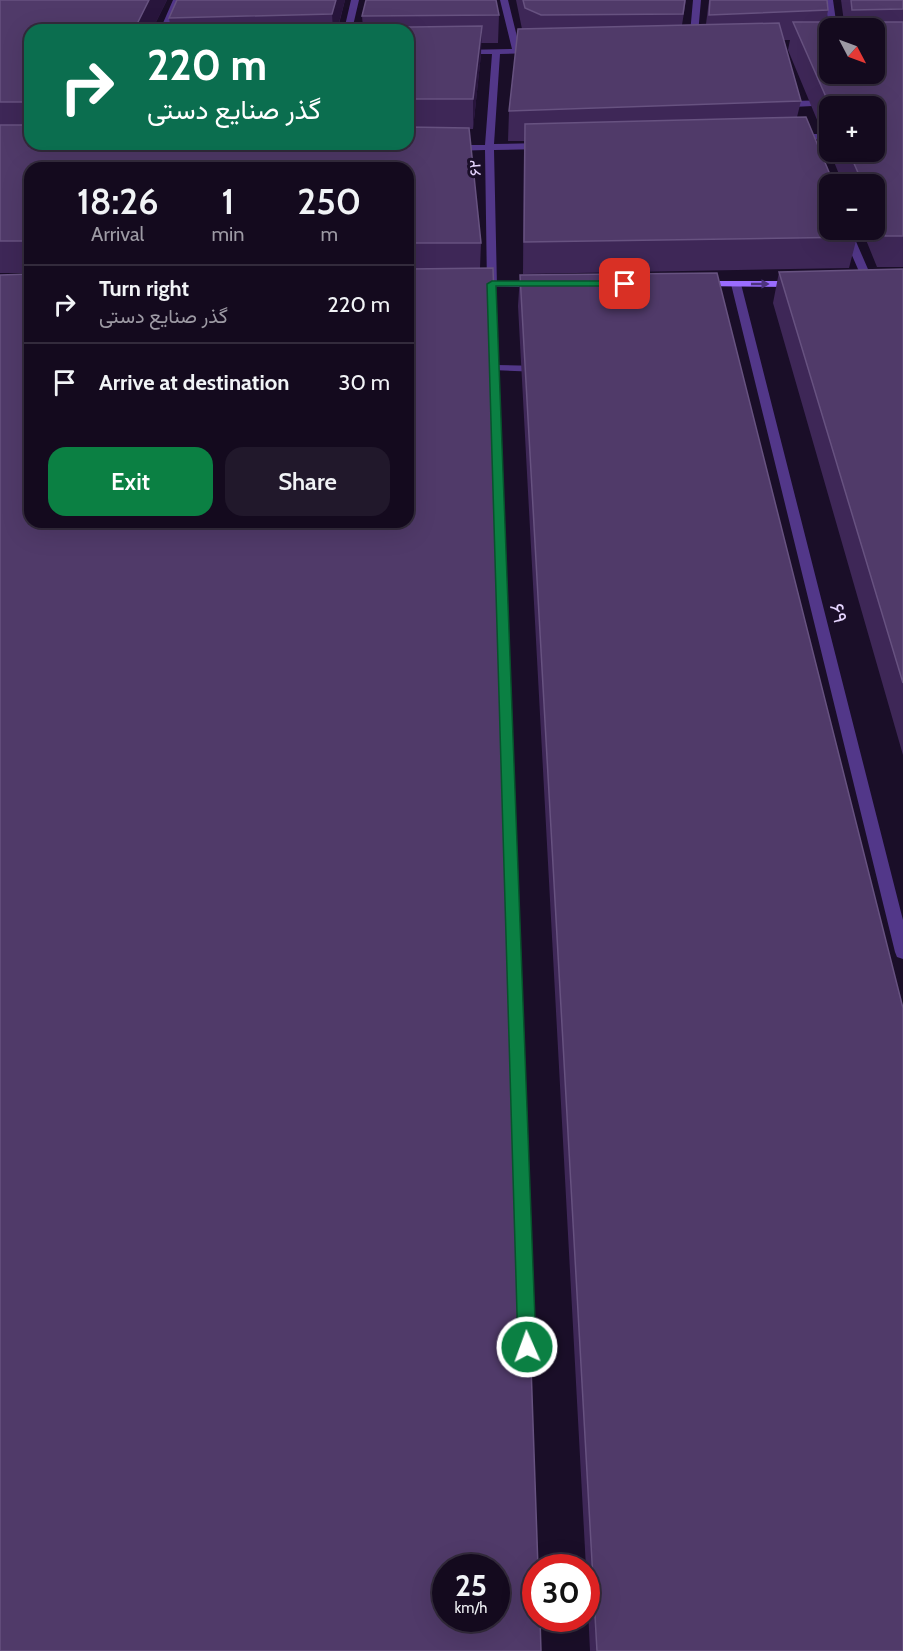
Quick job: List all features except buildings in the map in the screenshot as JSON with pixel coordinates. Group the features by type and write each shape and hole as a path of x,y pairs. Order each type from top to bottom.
{"main road":[{"path":"468,284 492,292 550,284"},
{"path":"690,284 802,284"}],"street":[{"path":"167,24 177,0"},
{"path":"349,24 355,0"},
{"path":"504,0 517,52"},
{"path":"693,50 697,0"},
{"path":"829,0 832,18"},
{"path":"681,51 704,50"},
{"path":"452,52 540,51"},
{"name":"۶۲","path":"492,292 489,148 496,52"},
{"path":"790,93 797,115"},
{"path":"793,104 819,103"},
{"path":"802,126 811,147"},
{"path":"795,137 819,137"},
{"path":"442,148 548,146"},
{"path":"850,240 869,283"},
{"name":"۶۹","path":"736,284 903,952"},
{"path":"496,368 550,370"}],"route":[{"path":"527,1347 492,284 625,284"}]}
